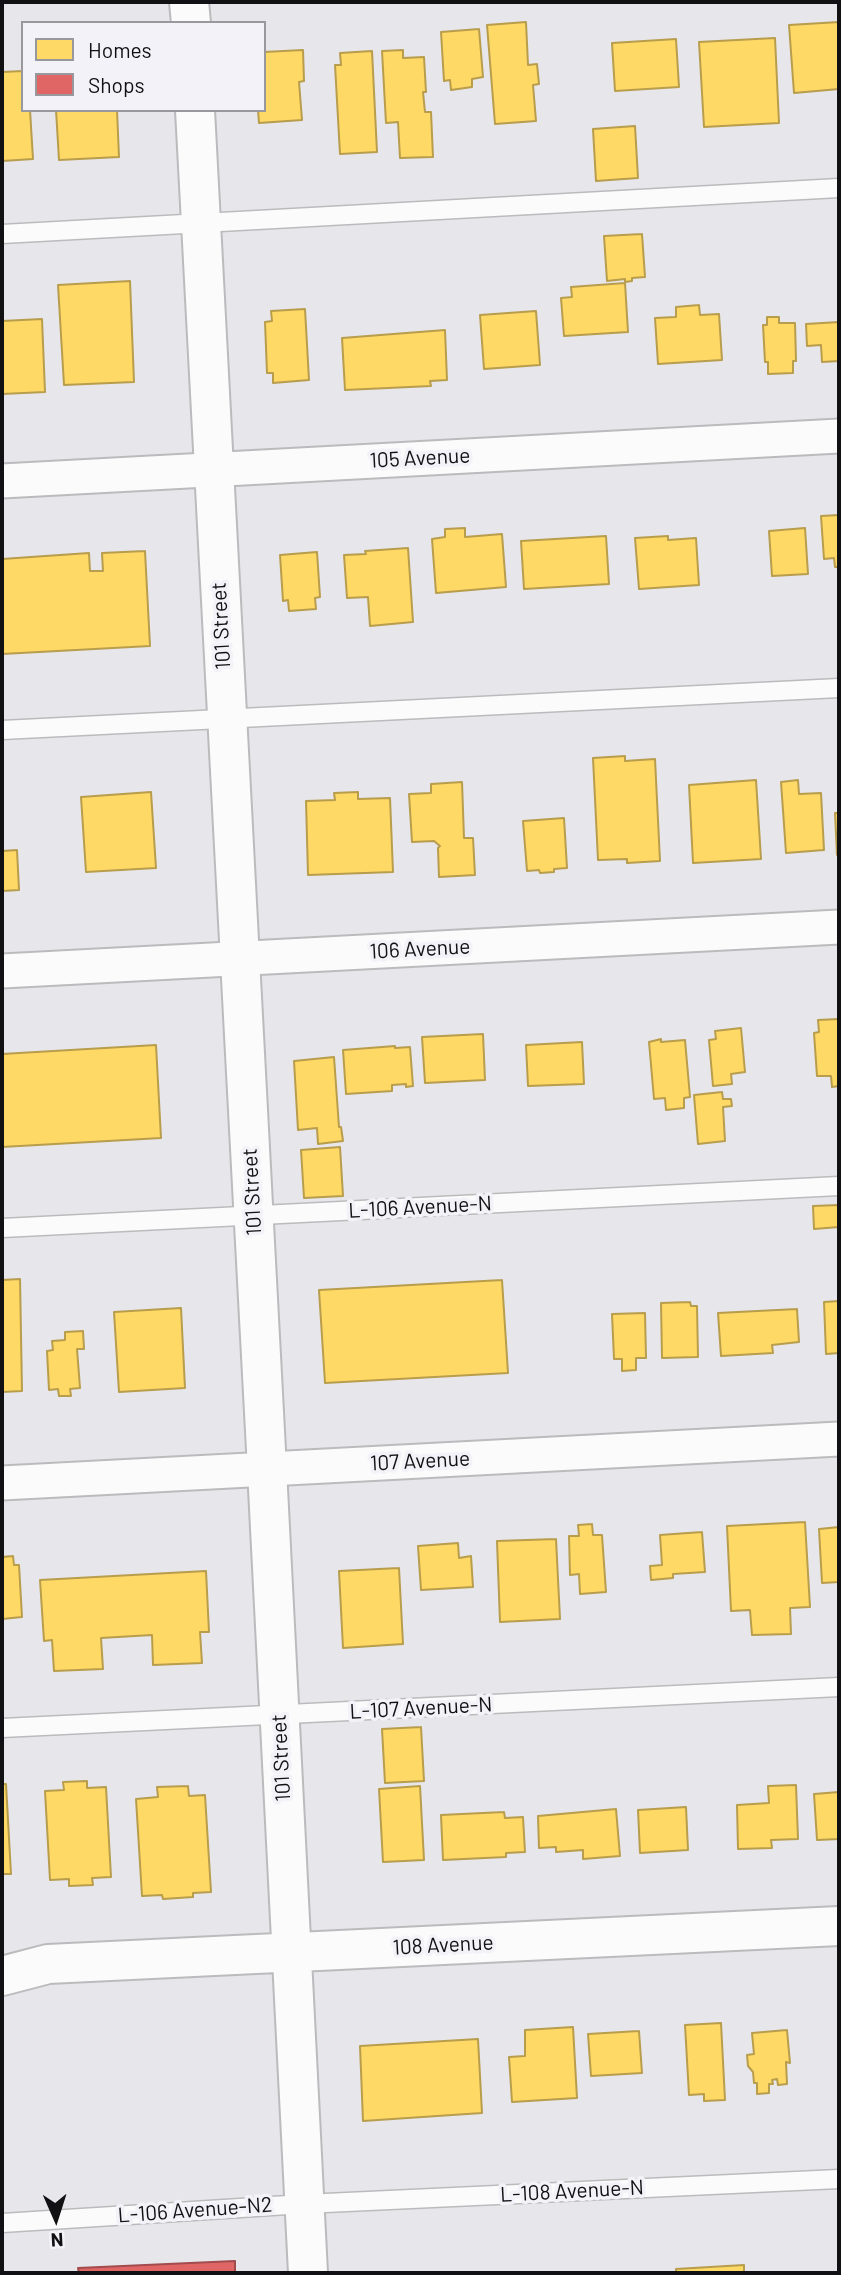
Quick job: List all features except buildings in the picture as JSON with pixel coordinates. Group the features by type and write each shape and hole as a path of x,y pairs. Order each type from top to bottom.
{"street":[{"path":"190,2 191,21"},
{"name":"101 Street","path":"195,112 308,2273"},
{"name":"105 Avenue","path":"2,481 839,436"},
{"name":"106 Avenue","path":"2,971 839,927"},
{"name":"107 Avenue","path":"2,1483 839,1439"},
{"name":"108 Avenue","path":"2,1976 48,1964 839,1926"},
{"name":"108 Avenue","path":"2,1950 48,1964"}],"lane":[{"path":"2,234 839,188"},
{"path":"2,730 839,688"},
{"name":"L-106 Avenue-N","path":"2,1228 839,1186"},
{"name":"L-107 Avenue-N","path":"2,1728 839,1686"},
{"name":"L-108 Avenue-N","path":"304,2204 839,2179"},
{"name":"L-106 Avenue-N2","path":"2,2222 304,2204"}]}
